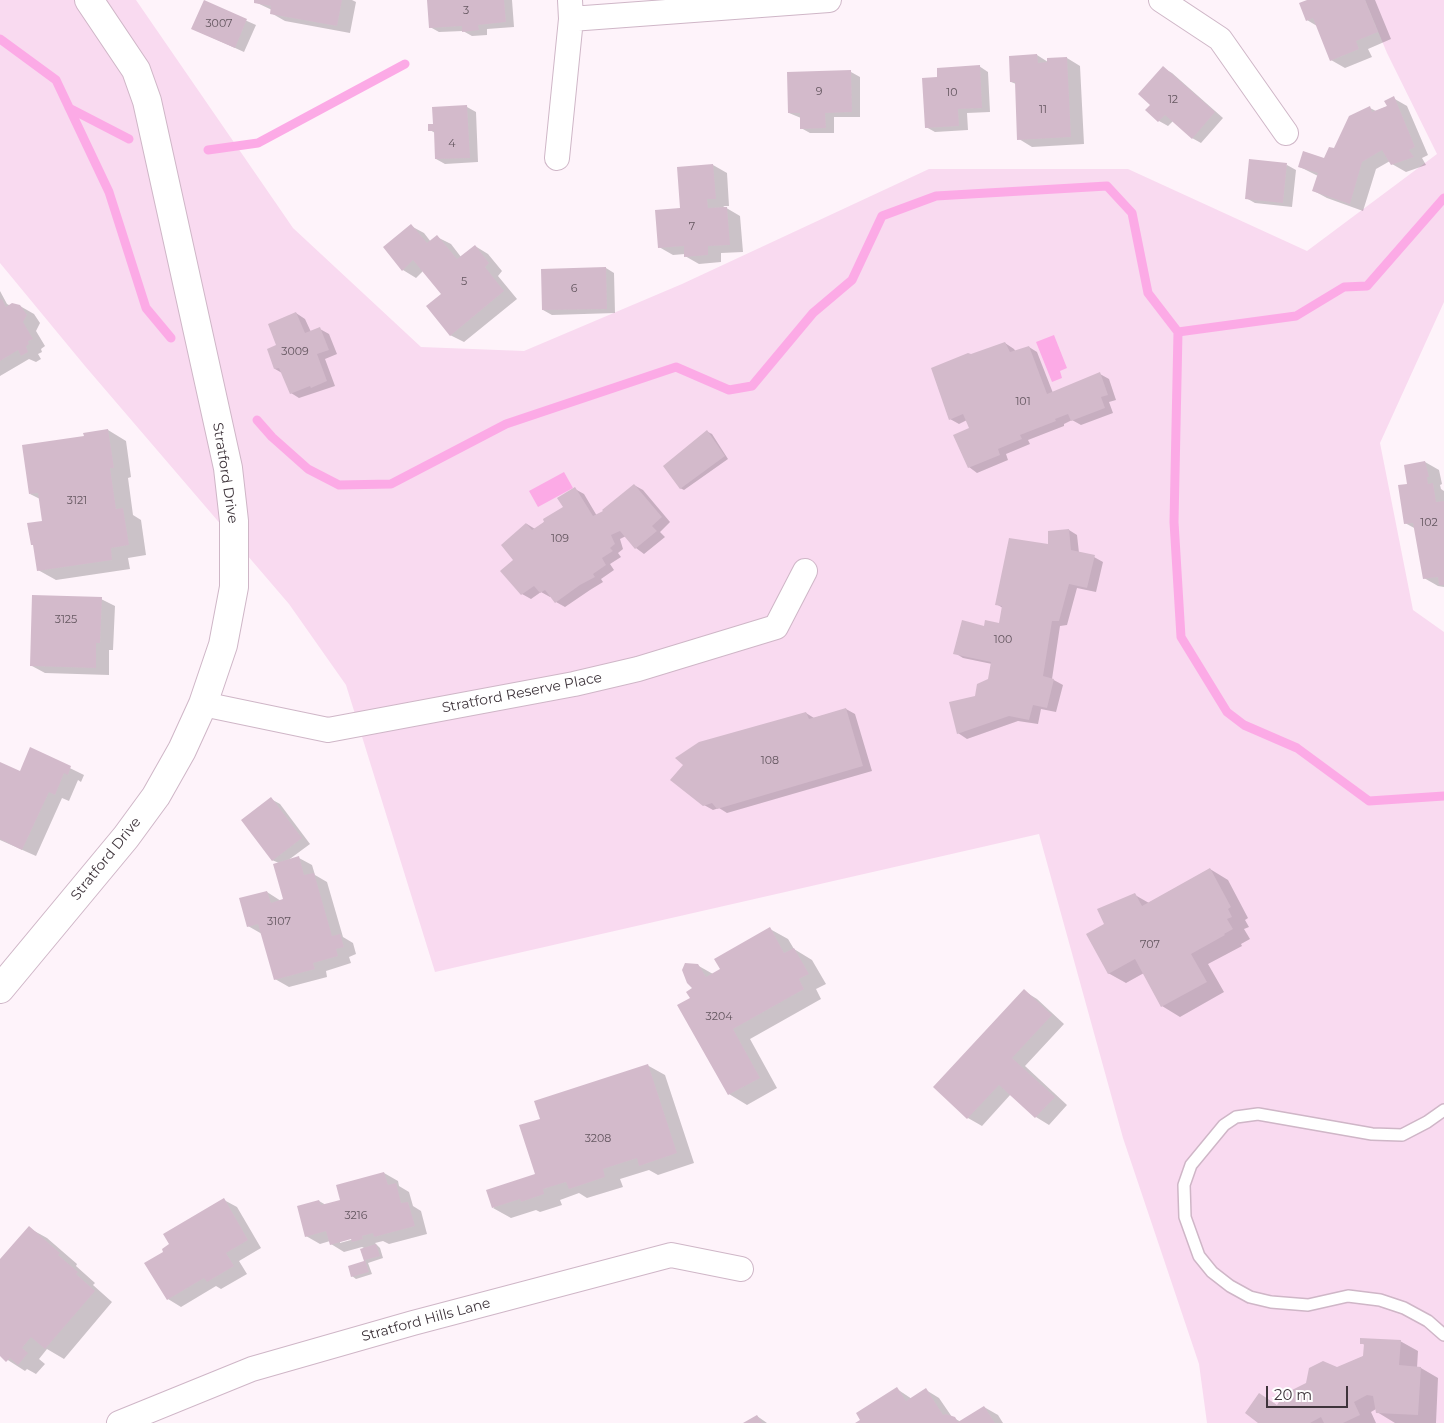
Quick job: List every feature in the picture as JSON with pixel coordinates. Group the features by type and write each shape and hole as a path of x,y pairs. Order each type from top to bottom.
{"street":[{"name":"Stratford Drive","path":"0,989 126,837 156,796 182,750 203,704 223,645 234,586 234,521 228,468 147,101 136,70 89,0"},
{"path":"557,158 571,9 829,0"},
{"path":"1161,0 1220,39 1286,133"},
{"name":"Stratford Reserve Place","path":"203,704 328,730 574,684 638,669 776,626 805,571"},
{"name":"Stratford Hills Lane","path":"118,1423 252,1369 413,1322 671,1255 741,1269"}],"lane":[{"path":"1444,1110 1427,1122 1402,1135 1372,1134 1258,1114 1236,1117 1224,1125 1191,1165 1184,1185 1185,1217 1199,1256 1212,1272 1230,1286 1250,1297 1271,1302 1308,1305 1348,1296 1380,1300 1404,1308 1428,1321 1444,1335"}],"shaded area":[{"path":"0,0 136,0 293,228 421,347 524,351 682,284 929,169 1128,169 1307,251 1437,154 1387,53 1365,0 1444,0 1444,302 1380,443 1413,610 1444,632 1444,1423 1207,1423 1199,1364 1123,1138 1039,834 435,972 346,685 289,604 85,366 0,263"},
{"path":"1054,335 1067,368 1060,371 1062,378 1052,382 1036,342"},
{"path":"564,472 573,488 538,507 529,491"}],"building":[{"path":"204,0 247,19 235,48 191,29"},
{"path":"254,0 342,0 337,26 270,14 271,6 254,3"},
{"path":"427,0 504,0 506,22 478,25 479,30 462,32 462,26 429,28"},
{"path":"1307,0 1365,0 1378,32 1356,41 1359,49 1330,61 1313,18 1306,21 1299,3"},
{"path":"1037,54 1038,63 1047,62 1047,58 1067,57 1071,137 1017,140 1015,82 1010,82 1009,56"},
{"path":"980,65 982,108 958,109 959,126 925,128 922,78 937,77 937,68"},
{"path":"1163,66 1215,112 1192,139 1165,115 1158,122 1145,110 1150,105 1138,94"},
{"path":"851,70 852,112 825,113 826,128 800,129 800,113 788,113 787,72"},
{"path":"1394,96 1415,147 1409,150 1414,157 1391,165 1382,150 1362,162 1350,204 1312,191 1318,173 1298,167 1303,151 1324,158 1329,147 1334,148 1349,116 1370,106 1372,112 1387,106 1384,101"},
{"path":"467,105 470,158 435,159 434,131 428,131 428,124 433,124 432,107"},
{"path":"1249,159 1287,163 1283,203 1245,199"},
{"path":"713,164 716,199 707,199 708,208 727,207 730,245 708,246 708,255 684,257 684,246 658,248 655,210 680,208 677,167"},
{"path":"411,224 427,243 437,235 457,259 475,245 489,263 485,267 504,291 450,336 426,306 441,294 413,260 402,271 383,247"},
{"path":"606,267 607,309 542,310 541,269"},
{"path":"2,299 6,307 12,303 20,305 27,315 23,322 33,339 28,341 29,344 26,346 28,352 21,356 18,350 0,361 0,300"},
{"path":"296,312 305,333 320,327 329,350 317,354 327,381 290,394 279,368 274,369 267,349 276,345 268,324"},
{"path":"1005,342 1010,352 1029,346 1047,394 1100,372 1108,395 1101,397 1105,408 1071,421 1068,414 1055,419 1056,421 1020,435 1022,439 998,449 1000,455 968,468 953,435 969,428 963,414 949,420 931,368 968,353 971,354"},
{"path":"108,429 114,468 110,468 116,509 123,508 129,545 111,548 112,560 37,571 27,523 42,521 38,493 29,494 22,445 84,436 83,433"},
{"path":"707,430 725,456 680,489 663,466"},
{"path":"1425,461 1429,477 1427,477 1428,484 1433,483 1436,502 1444,501 1444,585 1439,585 1438,577 1423,579 1413,523 1404,524 1398,485 1407,484 1404,465"},
{"path":"634,484 662,517 652,526 657,531 635,549 620,531 611,535 615,544 610,548 613,551 602,558 606,565 593,574 595,577 555,603 545,590 540,593 534,586 521,595 500,571 513,560 501,545 526,523 532,530 544,522 543,519 563,507 557,498 575,487 593,516 603,511"},
{"path":"1069,529 1071,550 1095,555 1087,588 1069,584 1059,621 1052,621 1043,676 1054,679 1047,708 1033,705 1029,720 1009,716 957,734 949,702 975,696 977,684 988,679 991,662 953,654 962,620 984,626 985,620 999,623 1002,606 995,605 1009,538 1048,544 1048,531"},
{"path":"32,595 102,597 100,643 96,643 96,668 30,666"},
{"path":"846,708 863,766 717,809 712,803 703,806 670,780 683,765 675,758 699,742 806,712 809,719"},
{"path":"30,747 71,766 68,775 64,773 55,795 49,792 22,850 0,839 0,762 20,771"},
{"path":"271,797 302,838 272,861 241,820"},
{"path":"299,856 304,875 314,873 332,936 340,934 344,947 336,949 338,956 313,963 315,969 274,980 258,924 247,927 239,898 267,891 271,903 283,899 273,864"},
{"path":"1210,868 1231,907 1228,909 1232,917 1227,919 1233,929 1191,954 1207,982 1161,1007 1135,959 1108,974 1086,934 1104,924 1097,909 1135,893 1142,906"},
{"path":"770,927 784,953 794,948 809,974 799,979 804,989 733,1029 760,1078 728,1095 677,1005 690,998 686,992 692,988 687,983 682,970 685,963 698,964 706,977 720,969 714,959"},
{"path":"1024,989 1052,1015 1012,1058 1055,1097 1035,1118 999,1085 967,1119 933,1087"},
{"path":"648,1064 677,1153 639,1166 637,1158 603,1169 605,1177 569,1189 566,1182 543,1189 544,1194 521,1202 520,1199 492,1208 486,1190 535,1174 519,1125 540,1119 534,1101"},
{"path":"384,1172 388,1185 396,1183 401,1203 408,1202 415,1226 374,1237 373,1233 362,1236 363,1239 352,1242 351,1239 330,1245 326,1231 305,1237 297,1206 319,1200 321,1205 340,1200 336,1185"},
{"path":"224,1198 248,1240 226,1253 234,1266 207,1282 204,1278 167,1300 144,1263 163,1252 162,1249 169,1244 163,1234"},
{"path":"29,1226 60,1253 58,1255 78,1272 76,1274 95,1291 45,1349 31,1337 22,1348 28,1353 18,1365 10,1358 6,1362 0,1356 0,1259"},
{"path":"376,1244 380,1256 365,1260 369,1272 351,1277 348,1266 364,1261 360,1249"},
{"path":"1360,1338 1401,1340 1399,1365 1421,1367 1418,1415 1376,1413 1373,1396 1367,1395 1354,1402 1360,1415 1343,1423 1324,1423 1321,1417 1310,1423 1258,1423 1245,1413 1259,1393 1277,1405 1284,1394 1306,1383 1309,1368 1323,1361 1337,1367 1363,1356 1364,1344 1360,1344"},
{"path":"897,1387 906,1401 926,1388 943,1415 955,1417 958,1422 984,1406 995,1423 855,1423 860,1420 856,1413"},
{"path":"757,1415 762,1423 743,1423"}],"waterway":[{"path":"0,39 56,80 109,192 146,308 171,338"},
{"path":"208,150 258,143 405,64"},
{"path":"69,108 129,139"},
{"path":"257,420 272,437 308,469 339,485 391,484 506,424 676,367 729,390 752,386 813,313 852,280 882,216 936,196 1107,186 1132,213 1148,293 1178,332 1296,316 1344,287 1367,286 1444,198"},
{"path":"1178,332 1174,522 1181,637 1227,712 1244,725 1297,748 1369,801 1444,796"}]}
